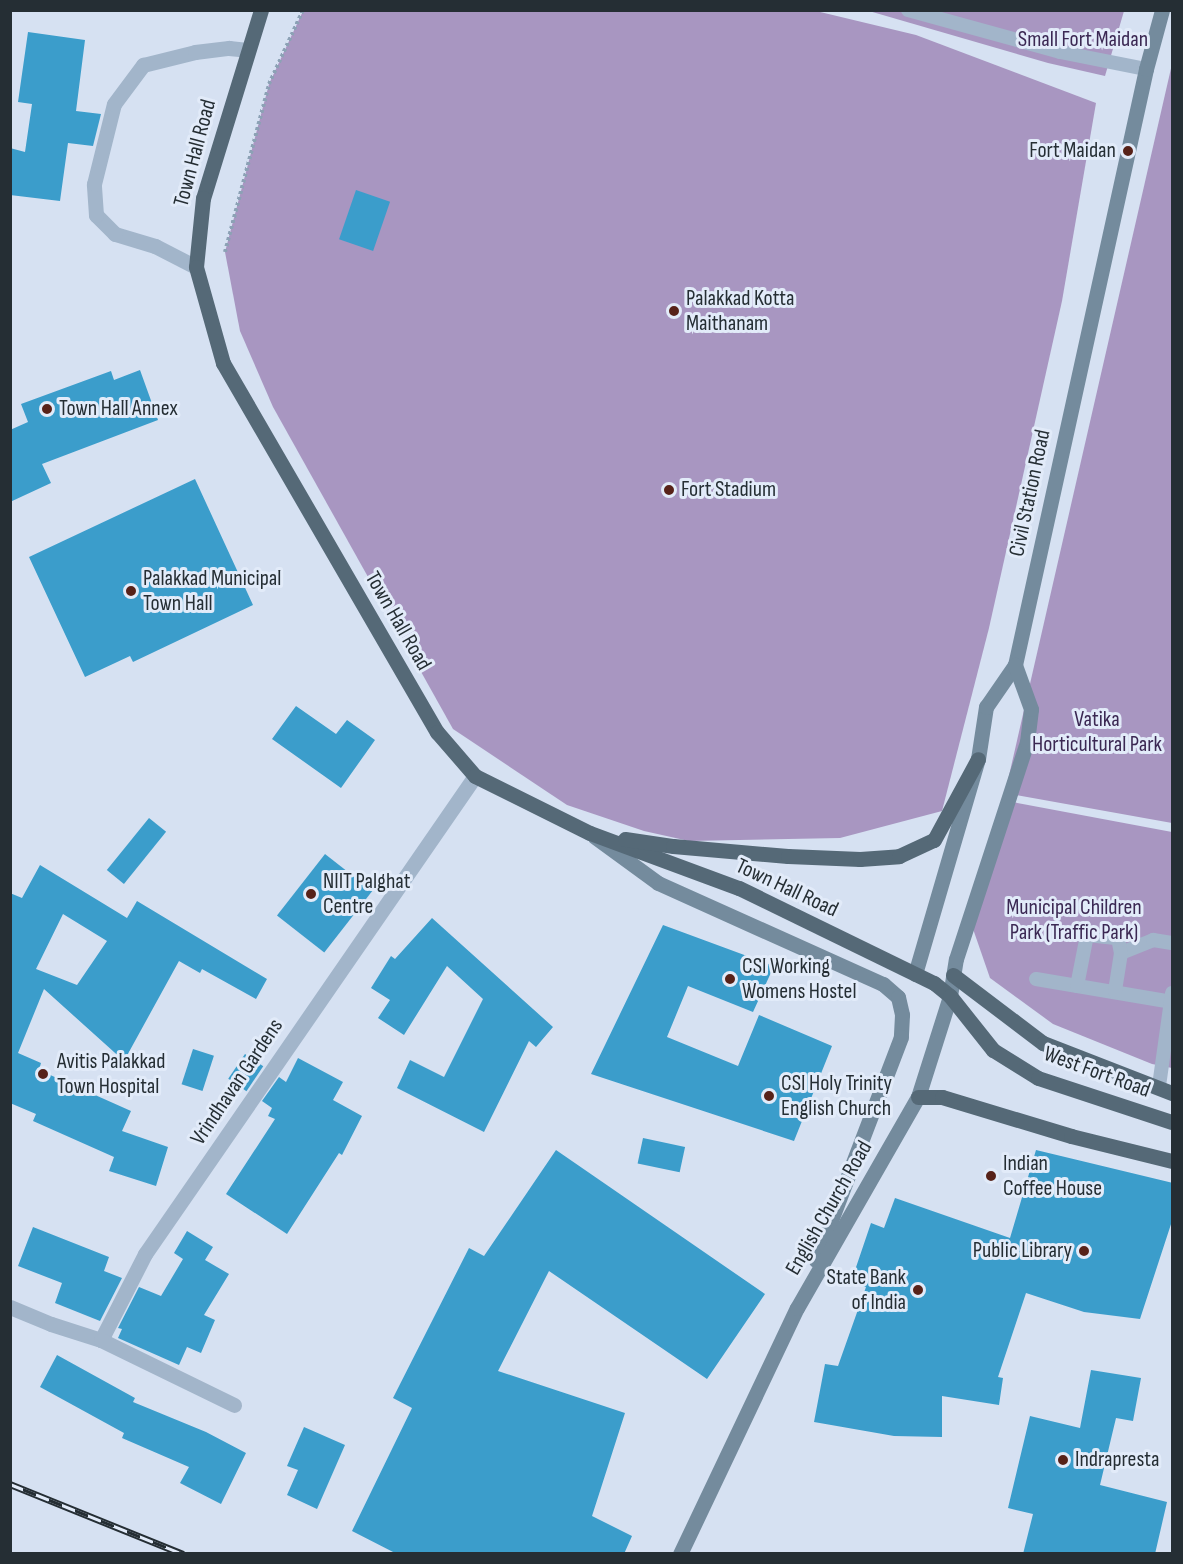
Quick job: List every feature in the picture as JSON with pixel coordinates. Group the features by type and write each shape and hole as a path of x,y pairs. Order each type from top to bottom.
{"main road":[{"name":"Town Hall Road","path":"261,10 203,198 196,267 222,363 437,732 475,776 590,833 739,888 934,983"},
{"name":"Civil Station Road","path":"915,974 978,759 986,707 1015,665 1146,69 1162,10"},
{"name":"English Church Road","path":"680,1554 797,1308 918,1097 950,996 953,975 1027,742 1031,709 1015,665"},
{"path":"590,833 673,846 788,856 861,860 899,856 934,840 978,759"},
{"name":"English Church Road","path":"590,833 658,883 883,984 898,997 902,1015 901,1037 797,1308"},
{"path":"953,975 1043,1043 1166,1090"},
{"name":"West Fort Road","path":"934,983 950,996 993,1050 1038,1078 1173,1122"},
{"path":"918,1097 942,1097 1050,1130 1173,1161"}],"street":[{"path":"196,267 155,246 115,234 96,215 94,184 114,104 143,64 195,52 230,48 247,50"},
{"name":"Vrindhavan Gardens","path":"101,1340 145,1254 475,776"},
{"path":"10,1307 51,1324 101,1340 234,1405"}],"lane":[{"path":"908,10 1060,52 1146,69"},
{"path":"1077,986 1087,935 1118,938 1121,953 1115,992"},
{"path":"1121,953 1153,940 1173,943"},
{"path":"1036,979 1172,999 1166,1090"}],"path":[{"path":"225,252 269,84 303,10"}],"green space":[{"name":"Fort Stadium","path":"303,11 816,11 916,35 1096,103 1062,301 989,628 942,811 840,838 689,841 644,831 567,805 453,729 273,407 240,331 225,252 269,84"},
{"name":"Small Fort Maidan","path":"869,11 1124,11 1105,76 1048,63"},
{"name":"Vatika Horticultural Park","path":"1172,64 1172,823 1005,793"},
{"name":"Municipal Children Park (Traffic Park)","path":"1002,800 1172,832 1172,1068 1152,1064 1053,1024 990,978 972,926"}],"building":[{"path":"28,32 85,40 76,111 101,114 93,146 68,143 60,201 10,195 10,148 25,152 32,104 18,102"},
{"path":"356,190 390,202 373,251 339,239"},
{"path":"140,370 158,420 42,464 51,483 10,502 10,430 28,422 21,404 111,371 114,380"},
{"path":"195,479 253,605 133,662 130,656 85,677 29,557"},
{"path":"296,706 336,734 347,720 375,740 341,788 272,739"},
{"path":"149,818 166,832 124,884 107,870"},
{"path":"325,854 372,891 324,952 277,915"},
{"path":"40,865 127,918 137,901 267,979 256,999 202,969 200,973 179,961 124,1061 44,989 18,1053 41,1063 39,1070 131,1111 122,1131 168,1147 156,1186 109,1171 114,1157 33,1121 36,1114 10,1103 10,893 22,898","holes":["63,914 107,941 77,985 36,969"]},
{"path":"432,918 553,1027 536,1047 529,1041 484,1132 397,1088 410,1060 444,1077 483,999 447,966 404,1035 378,1018 390,1000 371,988 391,956 395,959"},
{"path":"663,925 774,966 753,1012 688,986 667,1037 738,1066 759,1015 832,1046 794,1141 591,1074"},
{"path":"193,1049 214,1056 202,1091 182,1084"},
{"path":"245,1054 263,1066 246,1091 228,1079"},
{"path":"298,1058 343,1082 333,1100 362,1116 342,1155 339,1153 287,1234 226,1194 275,1119 268,1116 272,1108 262,1101 279,1077 286,1082"},
{"path":"643,1138 685,1147 680,1172 638,1163"},
{"path":"556,1150 765,1294 707,1379 549,1271 498,1371 625,1413 592,1516 632,1536 624,1554 397,1554 352,1531 412,1408 393,1398 469,1248 484,1256"},
{"path":"1036,1150 1173,1183 1173,1218 1140,1319 1084,1312 1026,1293 998,1377 1003,1378 999,1405 942,1396 942,1437 894,1436 814,1422 825,1364 838,1366 866,1287 851,1282 871,1223 884,1228 895,1198 1010,1238"},
{"path":"33,1227 109,1257 104,1271 122,1278 100,1321 55,1303 62,1283 18,1266"},
{"path":"187,1231 213,1247 205,1260 229,1274 204,1315 215,1320 201,1353 187,1347 179,1365 118,1338 122,1329 118,1328 139,1287 161,1296 183,1259 174,1253"},
{"path":"57,1355 135,1398 133,1402 206,1432 246,1453 221,1504 180,1483 189,1467 122,1438 124,1433 40,1387"},
{"name":"Indrapresta","path":"1091,1370 1141,1378 1133,1421 1116,1418 1100,1485 1167,1502 1155,1554 1023,1554 1033,1514 1008,1508 1030,1416 1080,1428"},
{"path":"304,1427 345,1445 317,1509 287,1495 298,1470 287,1466"}],"railway":[{"path":"10,1484 183,1554"}],"place":[{"name":"Fort Maidan","path":"1128,151"},
{"name":"Palakkad Kotta Maithanam","path":"674,311"},
{"name":"Town Hall Annex","path":"47,409"},
{"name":"Fort Stadium","path":"669,490"},
{"name":"Palakkad Municipal Town Hall","path":"131,591"},
{"name":"NIIT Palghat Centre","path":"311,894"},
{"name":"CSI Working Womens Hostel","path":"730,979"},
{"name":"Avitis Palakkad Town Hospital","path":"43,1074"},
{"name":"CSI Holy Trinity English Church","path":"769,1096"},
{"name":"Indian Coffee House","path":"991,1176"},
{"name":"Public Library","path":"1084,1251"},
{"name":"State Bank of India","path":"918,1290"},
{"name":"Indrapresta","path":"1063,1460"}]}
